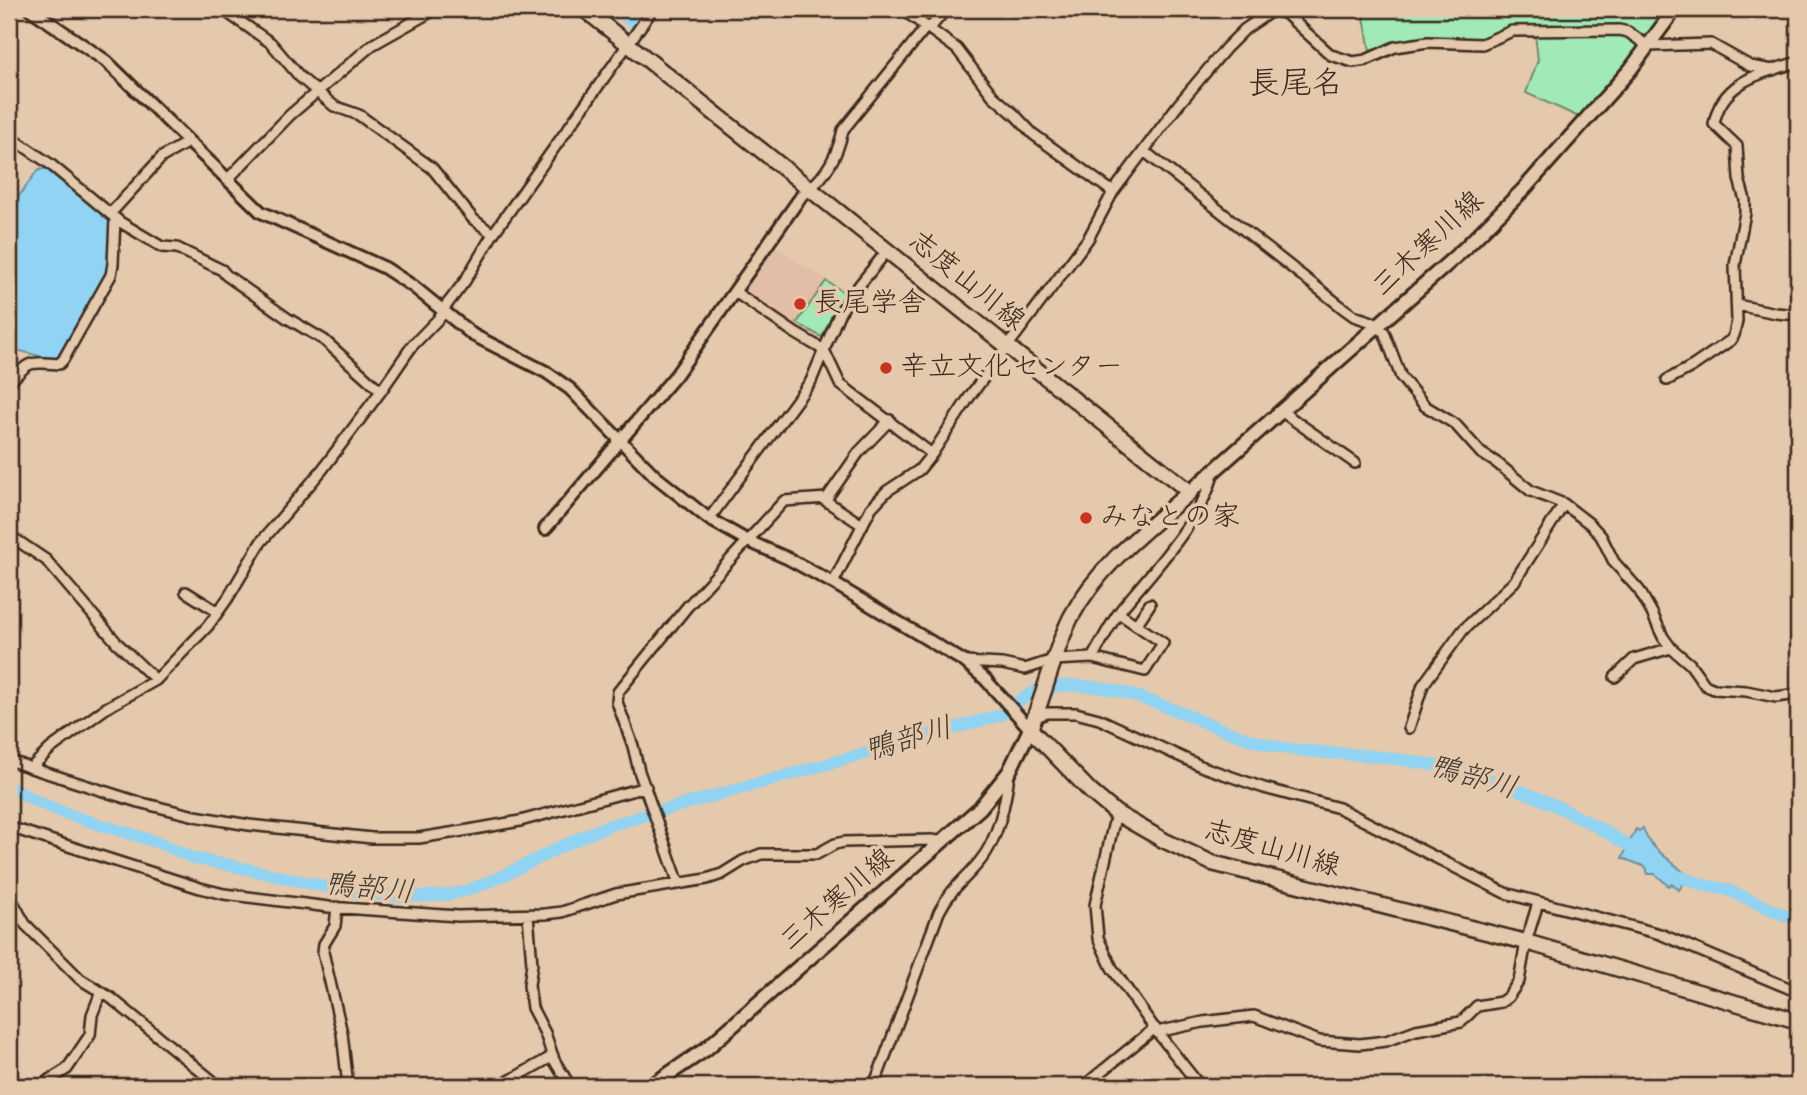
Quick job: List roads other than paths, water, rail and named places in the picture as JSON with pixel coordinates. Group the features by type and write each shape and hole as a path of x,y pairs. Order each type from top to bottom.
{"main road":[{"name":"志度山川線","path":"584,9 1190,492"},
{"name":"三木寒川線","path":"1190,492 1464,249 1524,189 1648,46 1675,9"},
{"path":"1031,720 1072,615 1097,579 1144,532 1190,492"},
{"name":"志度山川線","path":"1031,720 1091,792 1116,813 1163,840 1212,863 1526,942 1798,1021"},
{"name":"三木寒川線","path":"651,1086 706,1049 980,808 1009,772 1031,720"}],"street":[{"path":"30,9 106,61 267,216 385,268 487,344 546,372 563,384 655,476 709,519 833,583 965,662 1031,720 1047,713 1076,713 1099,719 1202,767 1281,793 1329,804 1505,894 1660,934 1798,992"},
{"path":"222,9 271,43 300,77 334,106 359,115 432,168 473,219 493,233"},
{"path":"31,768 50,750 106,708 156,680 183,655 218,611 261,542 304,492 412,346 442,315 493,233 653,9"},
{"path":"902,9 957,48 987,90 1033,134 1113,192"},
{"path":"545,529 676,374 802,195 817,183 839,152 843,130 946,9"},
{"path":"833,583 871,508 887,491 919,470 932,454 1006,346 1088,239 1113,192 1178,105 1226,48 1245,29 1273,9 1286,14 1331,55 1353,62 1366,60 1395,47 1428,42 1482,44 1512,31 1528,29 1619,30 1628,32 1648,46 1711,44 1750,66 1773,70"},
{"path":"228,180 280,126 372,45 430,10"},
{"path":"1667,380 1731,340 1737,321 1735,265 1745,200 1739,179 1737,146 1714,124 1715,113 1735,85 1754,75 1798,62"},
{"path":"9,136 50,164 113,217 162,247 177,248 222,270 276,311 324,340 381,391"},
{"path":"9,383 29,363 59,364 63,360 111,275 113,217 162,157 188,142"},
{"path":"1144,151 1343,308 1354,316 1372,322 1384,332 1401,377 1419,401 1455,424 1480,453 1497,463 1531,491 1564,505 1590,524 1601,536 1614,562 1639,590 1671,648 1690,664 1705,685 1714,689 1746,691 1776,697 1798,694"},
{"path":"709,519 811,381 839,314 887,251"},
{"path":"735,292 824,350 840,384 932,454"},
{"path":"1737,305 1776,313 1798,314"},
{"path":"1281,411 1355,463"},
{"path":"679,884 617,702 618,692 687,607 784,501 827,498 859,452 890,420"},
{"path":"1091,658 1115,618 1150,576 1198,509 1212,483 1213,472"},
{"path":"823,499 862,525"},
{"path":"1409,728 1423,685 1463,630 1514,582 1564,505"},
{"path":"9,535 46,560 117,643 156,680"},
{"path":"186,592 218,611"},
{"path":"1136,625 1150,604"},
{"path":"965,662 1002,664 1025,669 1091,658 1145,671 1163,643 1123,616"},
{"path":"1615,677 1634,659 1671,648"},
{"path":"9,760 138,802 195,816 274,829 372,838 419,838 469,831 520,821 583,802 647,790"},
{"path":"874,1086 943,906 953,888 982,859 994,835 1009,772"},
{"path":"1116,813 1095,905 1098,938 1112,968 1200,1086"},
{"path":"9,827 225,894 337,907 458,916 555,914 616,894 716,877 761,854 817,854 844,842 942,842"},
{"path":"9,895 25,924 80,979 101,992 219,1086"},
{"path":"1084,1086 1156,1030 1254,1016 1319,1041 1360,1044 1386,1041 1416,1030 1461,1022 1477,1006 1501,1002 1508,997 1518,981 1538,903"},
{"path":"337,907 335,926 324,944 323,952 342,1032 348,1086"},
{"path":"528,915 532,1008 553,1056 570,1086"},
{"path":"42,1086 67,1069 90,1035 92,1015 101,992"},
{"path":"500,1086 553,1056"},
{"path":"9,1075 19,1086"}],"water":[{"path":"45,168 112,223 109,268 58,357 50,359 9,348 9,210 37,171"},
{"path":"1643,828 1658,851 1692,882 1683,884 1679,890 1672,884 1669,886 1655,874 1648,874 1646,867 1622,858 1636,829 1639,831"}],"waterway":[{"path":"617,9 637,25"},
{"name":"鴨部川","path":"9,786 44,805 161,844 196,859 349,891 401,896 441,895 484,884 611,825 1001,715 1024,698 1044,688 1080,686 1135,696 1270,745 1416,762 1484,778 1517,789 1580,818 1641,854"},
{"name":"鴨部川","path":"1678,876 1725,889 1798,921"}],"place":[{"name":"長尾学舎","path":"800,304"},
{"name":"辛立文化センター","path":"886,368"},
{"name":"みなとの家","path":"1086,518"}],"district":[{"name":"長尾名","path":"1296,85"}]}
